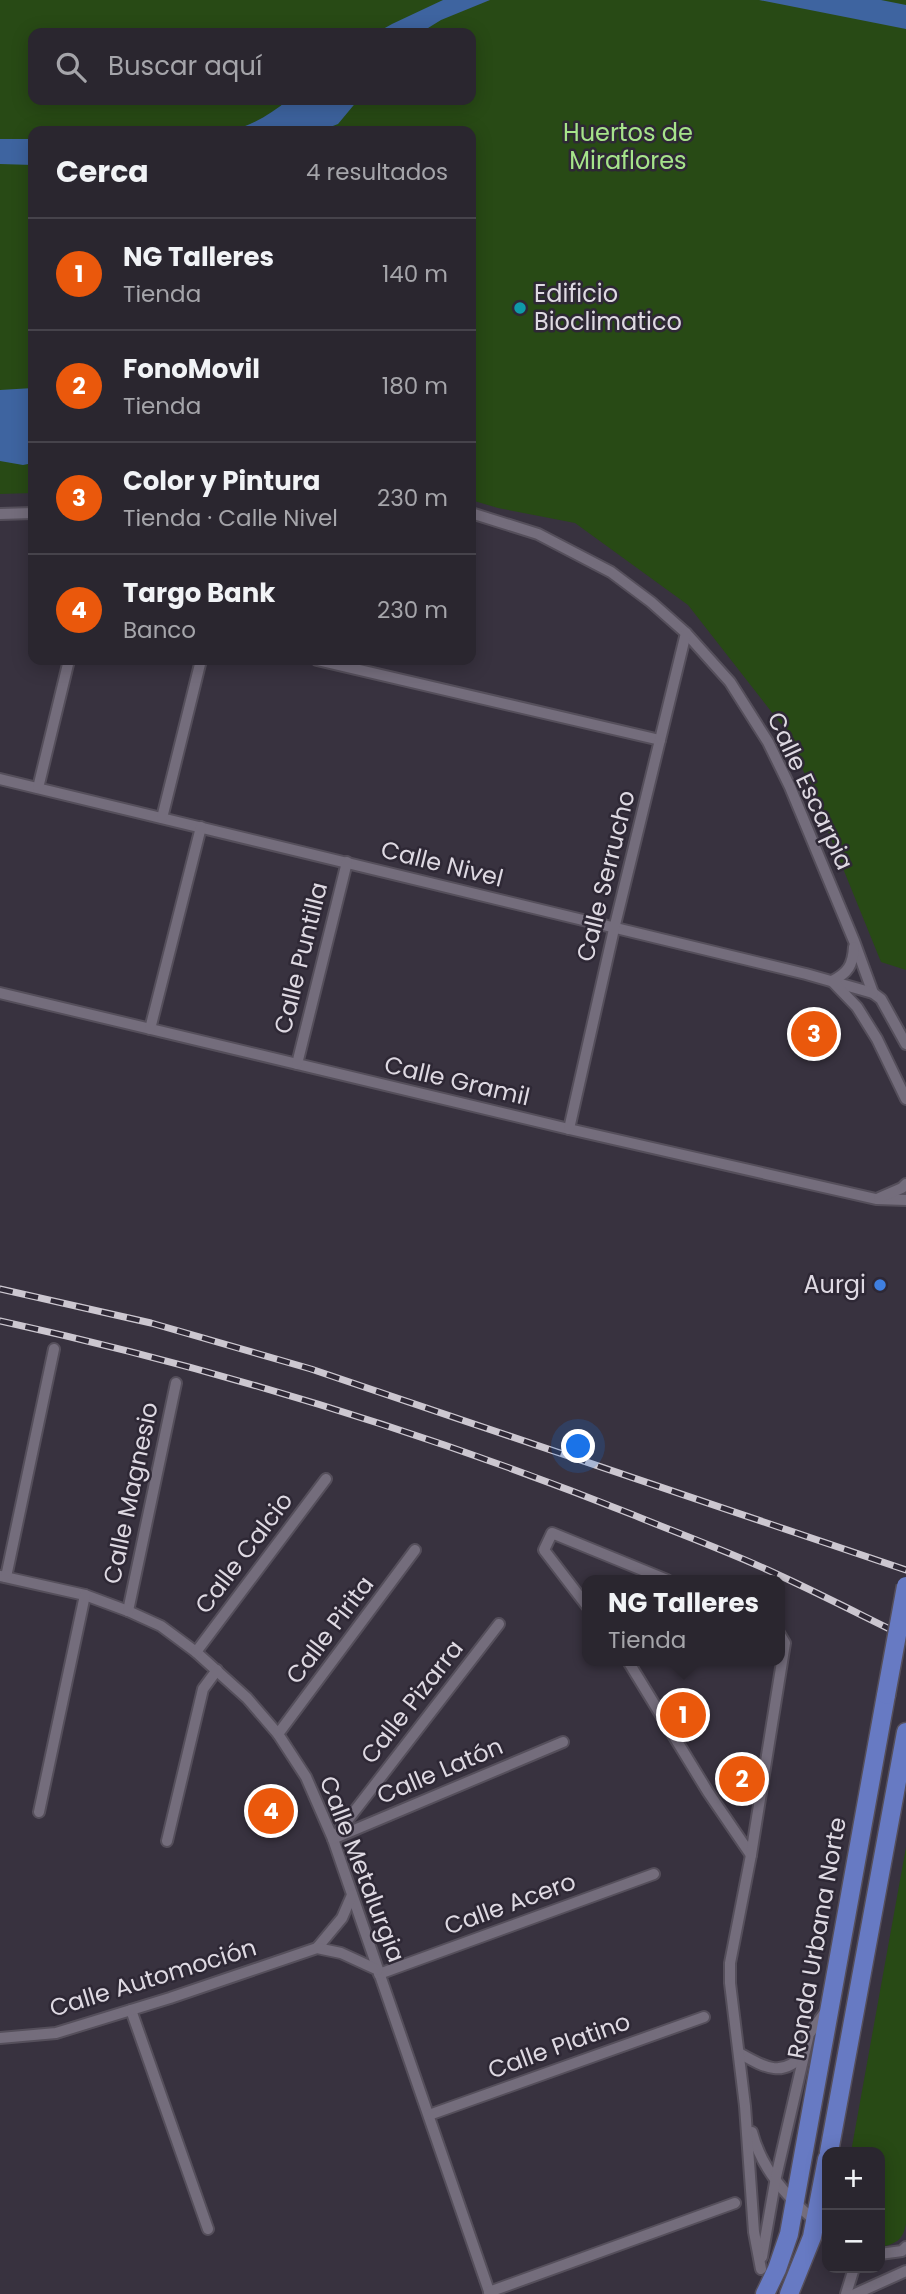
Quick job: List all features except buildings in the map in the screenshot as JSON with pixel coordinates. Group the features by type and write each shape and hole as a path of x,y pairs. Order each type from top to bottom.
{"main road":[{"name":"Ronda Urbana Norte","path":"772,2292 789,2234 906,1586"},
{"name":"Ronda Urbana Norte","path":"833,2147 906,1732"},
{"path":"789,2294 821,2225"}],"street":[{"path":"0,514 28,513"},
{"name":"Calle Escarpia","path":"476,515 538,534 611,572 687,633 730,682 768,742 796,800 873,993 881,999 906,1044"},
{"name":"Calle Serrucho","path":"569,1129 614,929 687,633"},
{"path":"38,788 68,665"},
{"path":"162,818 200,665"},
{"path":"338,665 660,740"},
{"name":"Calle Nivel","path":"0,779 873,993"},
{"path":"150,1029 201,827"},
{"name":"Calle Puntilla","path":"297,1064 347,862"},
{"path":"854,941 853,960 845,974 832,981 857,1007 877,1039 906,1099"},
{"name":"Calle Gramil","path":"0,993 569,1129 876,1199 906,1200"},
{"path":"876,1199 906,1184"},
{"path":"3,1577 54,1349"},
{"name":"Calle Magnesio","path":"128,1611 176,1383"},
{"name":"Calle Calcio","path":"196,1653 326,1479"},
{"path":"582,1599 544,1550 552,1533 655,1575"},
{"name":"Calle Pirita","path":"278,1734 415,1550"},
{"name":"Calle Metalurgia","path":"3,1577 85,1595 161,1626 217,1670 247,1698 278,1734 306,1777 333,1839 489,2293"},
{"path":"39,1812 85,1595"},
{"name":"Calle Pizarra","path":"333,1839 499,1624"},
{"path":"631,1666 708,1792 751,1855"},
{"path":"772,2292 761,2269 754,2232 745,2106 730,1963 751,1855 781,1666"},
{"path":"167,1841 203,1689 217,1670"},
{"name":"Calle Latón","path":"333,1839 563,1742"},
{"name":"Calle Acero","path":"378,1972 654,1874"},
{"path":"352,1895 342,1918 317,1948 341,1953 362,1952 369,1946"},
{"name":"Calle Automoción","path":"0,2039 56,2033 317,1948"},
{"path":"341,1953 378,1972"},
{"path":"761,2269 776,2177 809,2034 830,2006"},
{"path":"131,2010 208,2229"},
{"name":"Calle Platino","path":"429,2115 704,2017"},
{"path":"739,2053 762,2066 780,2069 791,2066 806,2051"},
{"path":"745,2106 754,2143 794,2203 821,2225"},
{"path":"489,2293 735,2203"},
{"path":"885,2253 906,2247"},
{"path":"855,2294 906,2271"},
{"path":"846,2294 852,2273"}],"green space":[{"name":"Huertos de Miraflores","path":"0,0 906,0 906,970 881,962 788,733 688,605 575,523 476,501 476,126 28,126 28,493 0,494"},
{"path":"906,1847 906,2224 903,2234 890,2244 885,2246 885,2147 852,2147"}],"water":[{"path":"443,0 490,0 428,28 385,28"},
{"path":"759,0 881,0 906,5 906,29"},
{"path":"282,105 354,105 338,124 333,126 245,126"},
{"path":"0,139 28,139 28,165 0,164"},
{"path":"28,388 28,464 0,461 0,390"}],"railway":[{"path":"0,1289 151,1323 311,1369 906,1570"},
{"path":"0,1321 240,1381 398,1430 554,1484 777,1575"},
{"path":"785,1579 906,1637"}],"place":[{"name":"Edificio Bioclimatico","path":"520,308"},
{"name":"Color y Pintura","path":"814,1034"},
{"name":"Aurgi","path":"880,1285"},
{"name":"NG Talleres","path":"683,1715"},
{"name":"FonoMovil","path":"742,1779"},
{"name":"Targo Bank","path":"271,1811"}]}
